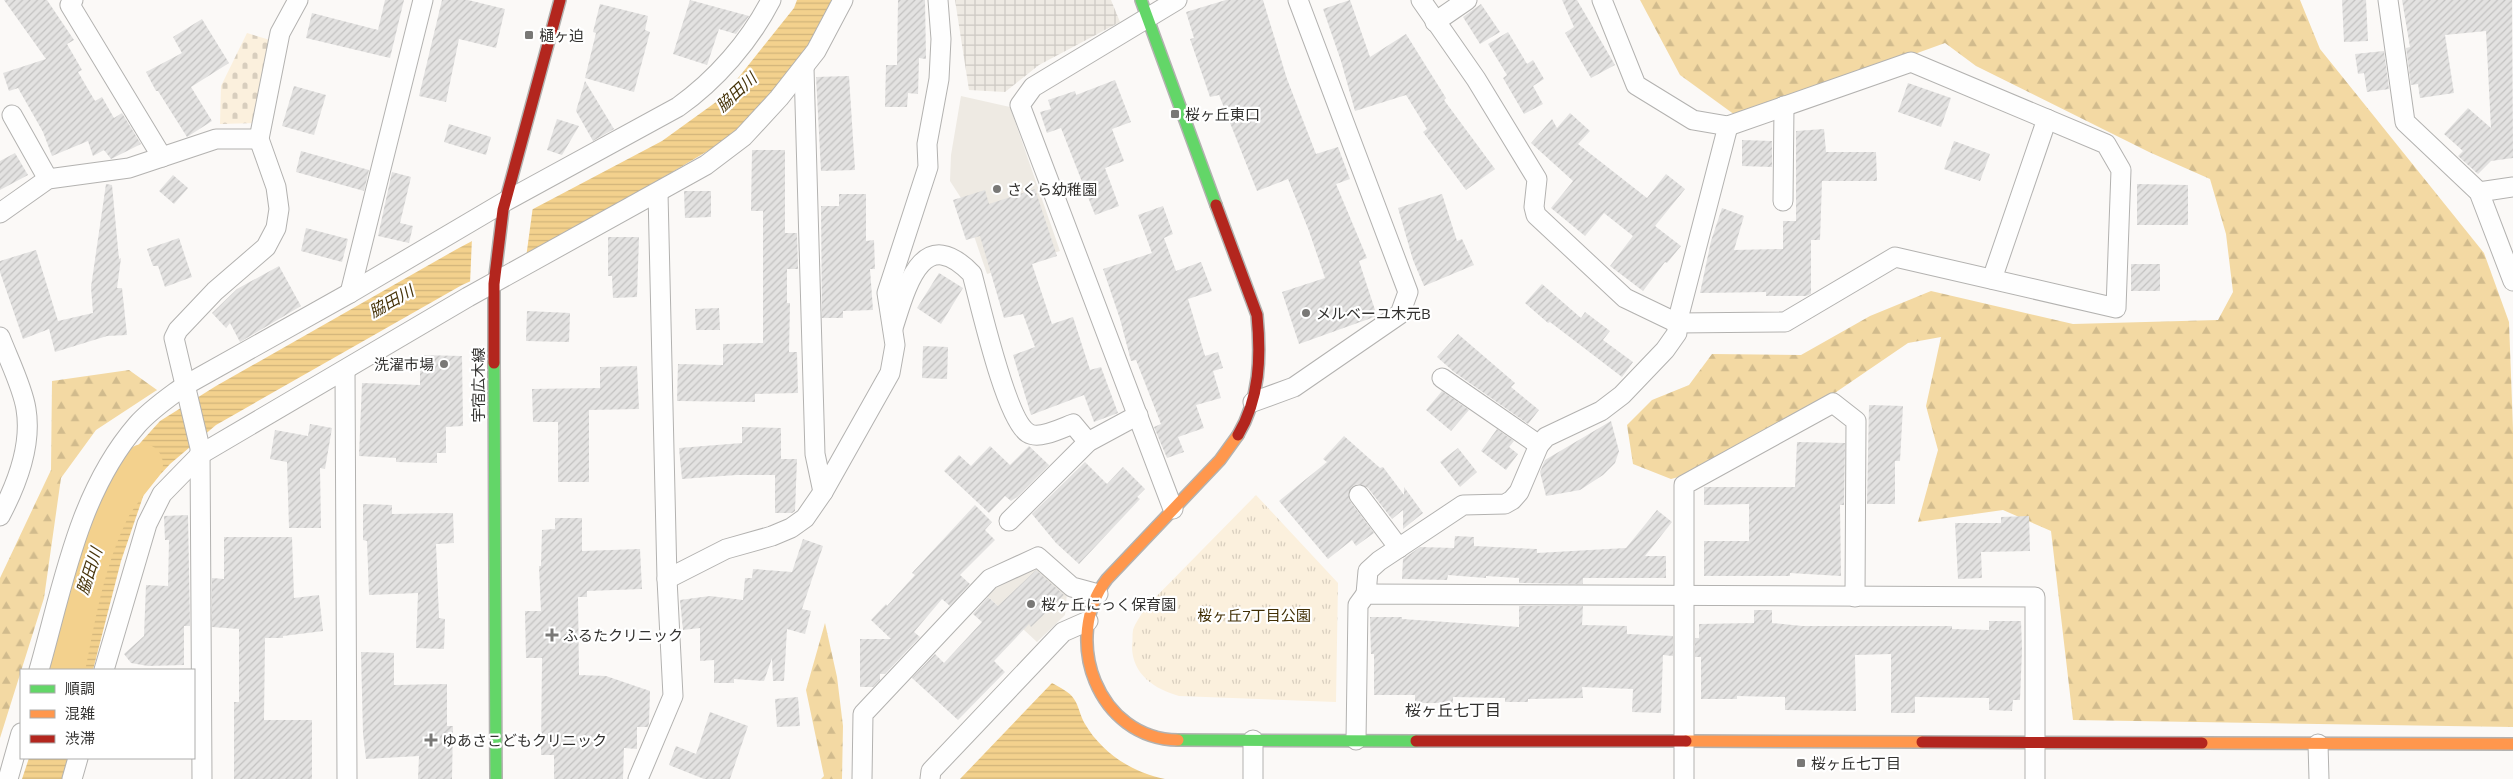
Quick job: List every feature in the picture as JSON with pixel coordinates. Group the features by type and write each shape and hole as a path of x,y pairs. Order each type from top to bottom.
{"street":[{"path":"73,0 70,5 162,156"},
{"path":"350,293 423,0"},
{"name":"宇宿広木線","path":"496,779 494,280 504,208 560,0"},
{"path":"39,669 84,513 95,487 137,424 186,392 350,293 504,208 678,107 698,92 752,34 771,0"},
{"path":"104,669 147,524 162,494 200,451 344,370 494,280 658,193 706,165 743,137 780,98 816,51 843,0"},
{"path":"667,579 726,549 772,536 791,528 805,518 823,492 890,373 895,345 887,293 928,166 927,144 939,79 938,0"},
{"path":"1173,509 1020,105 1033,87 1144,9 1176,0"},
{"path":"1252,402 1294,387 1400,314 1408,292 1298,0"},
{"path":"1421,0 1476,79 1537,178 1534,207 1536,216 1625,298 1677,323 1785,322 1895,257 2116,308 2121,170 2106,144 1911,62 1728,126 1693,120 1636,85 1602,0"},
{"path":"1435,22 1467,0"},
{"path":"2388,0 2405,122 2479,192 2513,281"},
{"path":"202,779 200,451 174,338 178,330 215,291 266,247 276,228 278,208 276,187 259,139 280,33 291,3"},
{"path":"1144,9 1257,315 1260,339 1260,372 1252,402 1239,434 1216,464 1114,573 1098,594 1088,621 1085,642 1087,662 1094,683 1105,702 1119,716 1139,729 1164,739 1253,740 2513,744"},
{"path":"804,68 815,454 823,492"},
{"path":"1782,201 1784,106"},
{"path":"12,115 48,179"},
{"path":"1992,279 2047,119"},
{"path":"1356,740 1358,605 1366,594 1368,571 1463,505 1505,504 1512,500 1519,492 1539,445 1546,437 1601,411 1622,395 1665,350 1677,333 1677,323 1728,126"},
{"path":"0,213 48,179 129,168 216,139 259,139"},
{"path":"2479,192 2513,187"},
{"path":"638,779 674,696 667,579 658,193"},
{"path":"893,328 909,279 922,262 926,258 939,254 950,256 960,262 972,274 1006,395 1020,424 1028,433 1038,435 1073,424 1088,442"},
{"path":"0,337 26,408 27,431 12,494 0,516"},
{"path":"344,370 347,779"},
{"path":"1442,378 1539,445"},
{"path":"1684,779 1684,485 1834,403 1856,420 1855,596"},
{"path":"1009,521 1088,442 1138,415"},
{"path":"1359,495 1399,548"},
{"path":"862,779 863,714 990,579 1038,558 1072,587 1098,594"},
{"path":"1366,594 2035,597 2035,779"},
{"path":"930,779 931,771 1063,632 1088,621"},
{"path":"8,779 20,737"},
{"path":"1253,740 1253,779"},
{"path":"2318,744 2319,779"},
{"path":"72,779 78,759"}],"shaded area":[{"path":"955,0 1111,0 1120,22 1039,65 1005,92 969,90"},
{"name":"さくら幼稚園","path":"961,96 1010,107 1060,251 987,274 961,198 950,181 951,155"},
{"name":"桜ヶ丘にっく保育園","path":"1037,564 1067,593 1065,615 1037,642 984,593"}],"green space":[{"path":"1640,0 2300,0 2320,49 2484,253 2509,322 2513,429 2513,727 2073,720 2051,531 2003,510 1918,522 1938,450 1926,406 1941,337 1908,343 1732,463 1671,479 1633,464 1627,425 1652,400 1689,385 1712,354 1801,355 1870,316 1931,291 2073,324 2218,320 2233,292 2226,234 2210,179 2149,152 1976,66 1945,43 1829,85 1735,115 1680,75"},
{"path":"247,33 270,40 256,123 220,124 221,86"},
{"path":"129,370 157,390 96,430 61,478 44,598 22,669 20,669 0,738 0,578 51,470 52,381"},
{"name":"桜ヶ丘7丁目公園","path":"1256,495 1338,583 1336,702 1179,696 1154,685 1146,679 1136,665 1132,646 1133,632 1144,609"},
{"path":"825,623 837,677 843,726 842,779 821,779 824,776 806,690"}],"water":[{"path":"797,0 833,0 817,33 789,73 741,131 547,247 462,285 216,425 170,464 145,491 121,561 93,669 55,669 71,616 132,452 160,421 216,386 457,249 662,141 723,97 794,8"},
{"path":"1052,683 1072,696 1085,724 1109,753 1130,767 1165,779 960,779"},
{"path":"29,759 69,759 63,779 22,779"}],"pier":[{"path":"533,206 526,258 470,284 472,238"}],"building":[{"path":"4,0 47,0 74,40 67,44 82,70 78,72 95,101 102,97 114,118 122,113 141,144 111,159 104,150 93,156 88,141 52,156 43,132 18,88 9,91 3,73 46,59"},
{"path":"385,0 404,0 390,58 306,38 312,13 378,30"},
{"path":"442,0 468,0 505,9 496,48 459,39 446,102 419,96"},
{"path":"690,0 749,16 736,34 719,29 707,65 673,54"},
{"path":"898,0 925,0 926,59 919,58 918,94 908,93 907,107 885,107 886,65 897,65"},
{"path":"1226,0 1263,0 1287,79 1316,154 1338,147 1350,179 1336,184 1367,258 1359,261 1377,316 1299,344 1282,292 1325,278 1309,231 1288,179 1257,191 1219,95 1210,97 1190,39 1194,38 1186,12"},
{"path":"1350,0 1370,57 1406,34 1446,98 1444,100 1495,169 1466,190 1423,132 1427,129 1406,95 1355,111 1341,61 1323,9"},
{"path":"1562,0 1577,0 1615,65 1591,78 1565,33 1574,27"},
{"path":"2342,0 2366,0 2368,41 2344,42"},
{"path":"2402,0 2512,0 2513,158 2491,161 2478,174 2458,156 2463,151 2444,134 2468,108 2491,128 2486,31 2445,35 2454,93 2420,98 2418,84 2411,85 2406,48 2410,47"},
{"path":"600,4 648,16 645,30 650,32 634,92 585,78 596,33 593,32"},
{"path":"1481,4 1500,32 1480,44 1463,17"},
{"path":"202,19 229,63 191,87 212,121 187,137 158,91 156,91 146,72 182,53 173,37"},
{"path":"1508,32 1527,64 1533,60 1544,79 1533,86 1543,104 1524,114 1503,78 1507,75 1488,44"},
{"path":"2384,51 2389,89 2367,92 2364,73 2358,74 2355,54"},
{"path":"849,76 855,170 821,171 816,77"},
{"path":"1115,80 1131,122 1112,129 1124,161 1105,168 1119,206 1095,215 1061,128 1047,133 1040,112 1051,109 1048,100 1075,91 1076,95"},
{"path":"585,81 614,129 593,141 576,111"},
{"path":"1908,83 1951,98 1941,127 1898,112"},
{"path":"294,86 326,95 314,135 282,126"},
{"path":"1570,113 1590,131 1578,144 1647,198 1666,174 1685,189 1655,226 1681,246 1667,263 1665,262 1643,291 1610,266 1633,236 1604,213 1585,236 1551,208 1573,181 1531,143 1552,119 1557,128"},
{"path":"557,119 579,126 562,155 547,150"},
{"path":"449,124 491,137 486,155 444,142"},
{"path":"1824,129 1826,152 1876,152 1877,181 1822,181 1820,240 1811,240 1811,294 1806,296 1766,296 1766,292 1700,293 1711,241 1722,208 1744,216 1734,250 1783,249 1783,221 1796,221 1796,131"},
{"path":"1742,140 1772,141 1772,167 1742,166"},
{"path":"1954,141 1990,154 1980,181 1944,169"},
{"path":"752,150 785,150 785,233 797,233 798,269 787,269 787,303 790,303 789,352 797,352 798,393 755,394 755,402 677,401 678,364 723,365 723,344 763,343 763,211 751,211"},
{"path":"301,151 369,170 364,191 296,172"},
{"path":"15,153 28,175 0,190 0,161"},
{"path":"392,172 411,177 400,223 413,226 409,243 378,236"},
{"path":"173,175 188,188 174,204 159,191"},
{"path":"106,184 112,185 119,259 121,258 117,288 122,288 127,335 107,336 55,352 49,329 23,339 0,272 0,261 36,250 58,321 93,313 91,287"},
{"path":"2137,184 2188,185 2188,225 2137,225"},
{"path":"1035,189 1057,256 1032,264 1052,324 1073,317 1090,370 1101,367 1118,413 1094,422 1084,395 1031,415 1013,355 1035,347 1023,314 1004,318 980,236 966,240 953,200 985,190 989,204"},
{"path":"684,191 711,191 711,217 685,218"},
{"path":"839,194 866,194 866,241 874,240 875,269 870,269 873,310 843,311 843,318 822,318 821,206 839,206"},
{"path":"1442,194 1457,241 1462,239 1474,265 1424,286 1413,260 1398,208"},
{"path":"1163,206 1173,234 1164,238 1176,271 1201,262 1212,291 1188,299 1205,356 1218,352 1223,368 1213,371 1221,398 1196,405 1204,428 1178,437 1184,452 1167,458 1154,427 1161,424 1136,360 1131,361 1120,319 1103,269 1152,253 1138,215"},
{"path":"306,228 348,239 342,262 301,251"},
{"path":"608,237 639,237 637,297 613,298 612,276 608,276"},
{"path":"179,238 192,277 165,287 158,266 153,266 147,249"},
{"path":"2131,264 2160,264 2160,291 2131,291"},
{"path":"279,266 301,306 240,342 230,323 226,328 212,313 237,289"},
{"path":"939,273 963,288 941,324 917,308"},
{"path":"1542,284 1581,318 1585,312 1610,331 1603,340 1633,362 1622,377 1550,322 1548,323 1525,303"},
{"path":"719,308 720,330 696,330 695,309"},
{"path":"527,311 570,313 569,342 526,341"},
{"path":"1458,334 1515,383 1511,387 1539,410 1528,424 1454,372 1437,357"},
{"path":"923,346 948,347 947,379 922,378"},
{"path":"420,355 462,356 463,426 446,427 446,453 437,453 437,463 396,462 396,458 359,456 362,383 420,385"},
{"path":"637,366 639,409 589,410 589,482 558,482 558,422 533,422 532,389 600,388 600,367"},
{"path":"1442,391 1469,410 1451,431 1426,410"},
{"path":"1869,405 1903,406 1900,461 1895,461 1895,504 1867,504"},
{"path":"1611,421 1619,451 1615,463 1603,475 1580,490 1546,496 1540,472 1545,460"},
{"path":"310,424 332,428 325,469 320,468 321,528 289,528 287,462 270,459 275,430 308,436"},
{"path":"742,427 781,428 781,459 797,459 795,511 792,513 775,513 775,475 736,475 682,479 679,448 742,443"},
{"path":"1497,429 1514,441 1509,447 1518,454 1506,470 1481,451"},
{"path":"1344,436 1380,468 1383,467 1404,495 1404,487 1423,513 1403,529 1403,510 1392,519 1368,488 1358,484 1353,486 1349,491 1350,501 1374,533 1356,546 1352,540 1328,559 1279,501 1327,462 1323,459"},
{"path":"1797,442 1845,443 1844,505 1840,505 1841,576 1790,573 1790,576 1704,576 1704,541 1749,541 1749,504 1704,505 1704,487 1795,487"},
{"path":"990,446 1010,465 1029,446 1049,465 1017,497 1011,501 1005,496 989,513 944,471 959,455 971,466"},
{"path":"1458,448 1477,472 1460,487 1440,462"},
{"path":"1085,462 1107,484 1123,467 1145,489 1137,497 1140,499 1079,564 1056,543 1032,514"},
{"path":"363,504 392,505 392,514 453,513 454,543 436,544 439,618 445,619 444,649 416,648 418,593 369,595 367,541 363,540"},
{"path":"975,505 992,522 985,530 995,540 960,575 970,584 950,606 942,599 914,632 920,637 885,674 880,674 880,680 873,687 860,687 860,639 891,639 871,620 886,604 887,606 915,575 912,573"},
{"path":"1657,510 1672,522 1645,556 1666,556 1666,578 1583,578 1583,584 1519,583 1519,578 1486,576 1486,578 1448,575 1447,580 1402,579 1403,559 1420,547 1454,548 1455,536 1474,537 1474,546 1537,549 1537,553 1626,548"},
{"path":"188,515 190,626 184,626 184,665 148,666 131,663 124,654 144,636 146,585 168,586 169,540 165,540 164,516"},
{"path":"2029,516 2030,551 1981,552 1982,578 1958,579 1955,523 2001,523 2001,517"},
{"path":"555,518 582,518 582,551 640,549 642,589 587,591 587,597 578,597 579,675 606,676 650,691 648,727 637,727 637,749 624,748 623,779 554,779 554,755 541,755 542,658 526,658 525,611 541,611 539,566 541,566 542,530 555,529"},
{"path":"224,537 292,537 294,598 319,595 323,631 283,636 283,638 265,638 264,720 312,720 312,779 234,779 234,702 239,702 239,629 212,627 212,578 224,579"},
{"path":"803,539 823,546 802,609 811,611 805,634 787,629 784,681 773,681 772,658 764,681 734,679 734,683 714,683 714,660 700,661 700,628 683,630 680,600 710,596 743,600 745,578 752,578 753,569 792,572"},
{"path":"1036,570 1064,595 1031,627 1029,624 994,661 1005,672 958,720 912,678 935,654 944,663 982,622 973,614 988,597 998,606"},
{"path":"1519,606 1583,606 1582,625 1627,626 1627,634 1673,636 1673,656 1663,655 1661,713 1632,712 1633,689 1582,687 1583,698 1528,699 1528,702 1505,702 1505,698 1453,697 1453,703 1415,703 1415,695 1374,695 1374,654 1371,654 1370,617 1402,617 1402,619 1519,627"},
{"path":"1754,610 1772,610 1772,623 1802,626 1952,626 1952,629 1989,630 1989,621 2021,621 2020,700 2013,700 2012,711 1989,710 1989,698 1915,697 1915,713 1891,713 1891,654 1855,655 1856,711 1785,710 1785,697 1737,696 1737,699 1701,699 1701,657 1695,657 1695,638 1699,638 1699,624 1754,623"},
{"path":"361,652 394,653 394,685 447,684 447,726 453,726 452,779 418,779 419,756 366,759 363,734"},
{"path":"798,697 800,726 777,727 775,699"},
{"path":"710,712 748,726 730,779 704,779 669,765 676,746 696,754"}],"waterway":[{"name":"脇田川","path":"65,669 82,589 93,549 116,499 143,464"}],"traffic: fast":[{"path":"1141,0 1216,205"},
{"path":"494,363 496,779"},
{"path":"1178,740 1416,741"}],"traffic: slow":[{"path":"1178,740 1150,735 1127,723 1108,704 1095,682 1088,656 1087,629 1094,603 1107,579 1220,460 1238,435"},
{"path":"1686,741 1922,742"},
{"path":"2202,743 2513,744"}],"traffic: jam":[{"path":"494,363 494,284 503,210 560,0"},
{"path":"1216,205 1257,315 1259,362 1255,392 1251,407 1238,435"},
{"path":"1416,741 1686,741"},
{"path":"1922,742 2202,743"}],"place":[{"name":"樋ヶ迫","path":"529,35"},
{"name":"桜ヶ丘東口","path":"1175,114"},
{"name":"さくら幼稚園","path":"997,189"},
{"name":"メルベーユ木元B","path":"1306,313"},
{"name":"洗濯市場","path":"444,364"},
{"name":"桜ヶ丘にっく保育園","path":"1031,604"},
{"name":"ふるたクリニック","path":"552,635"},
{"name":"ゆあさこどもクリニック","path":"431,740"},
{"name":"桜ヶ丘七丁目","path":"1801,763"}],"district":[{"name":"桜ヶ丘七丁目","path":"1453,710"}]}
